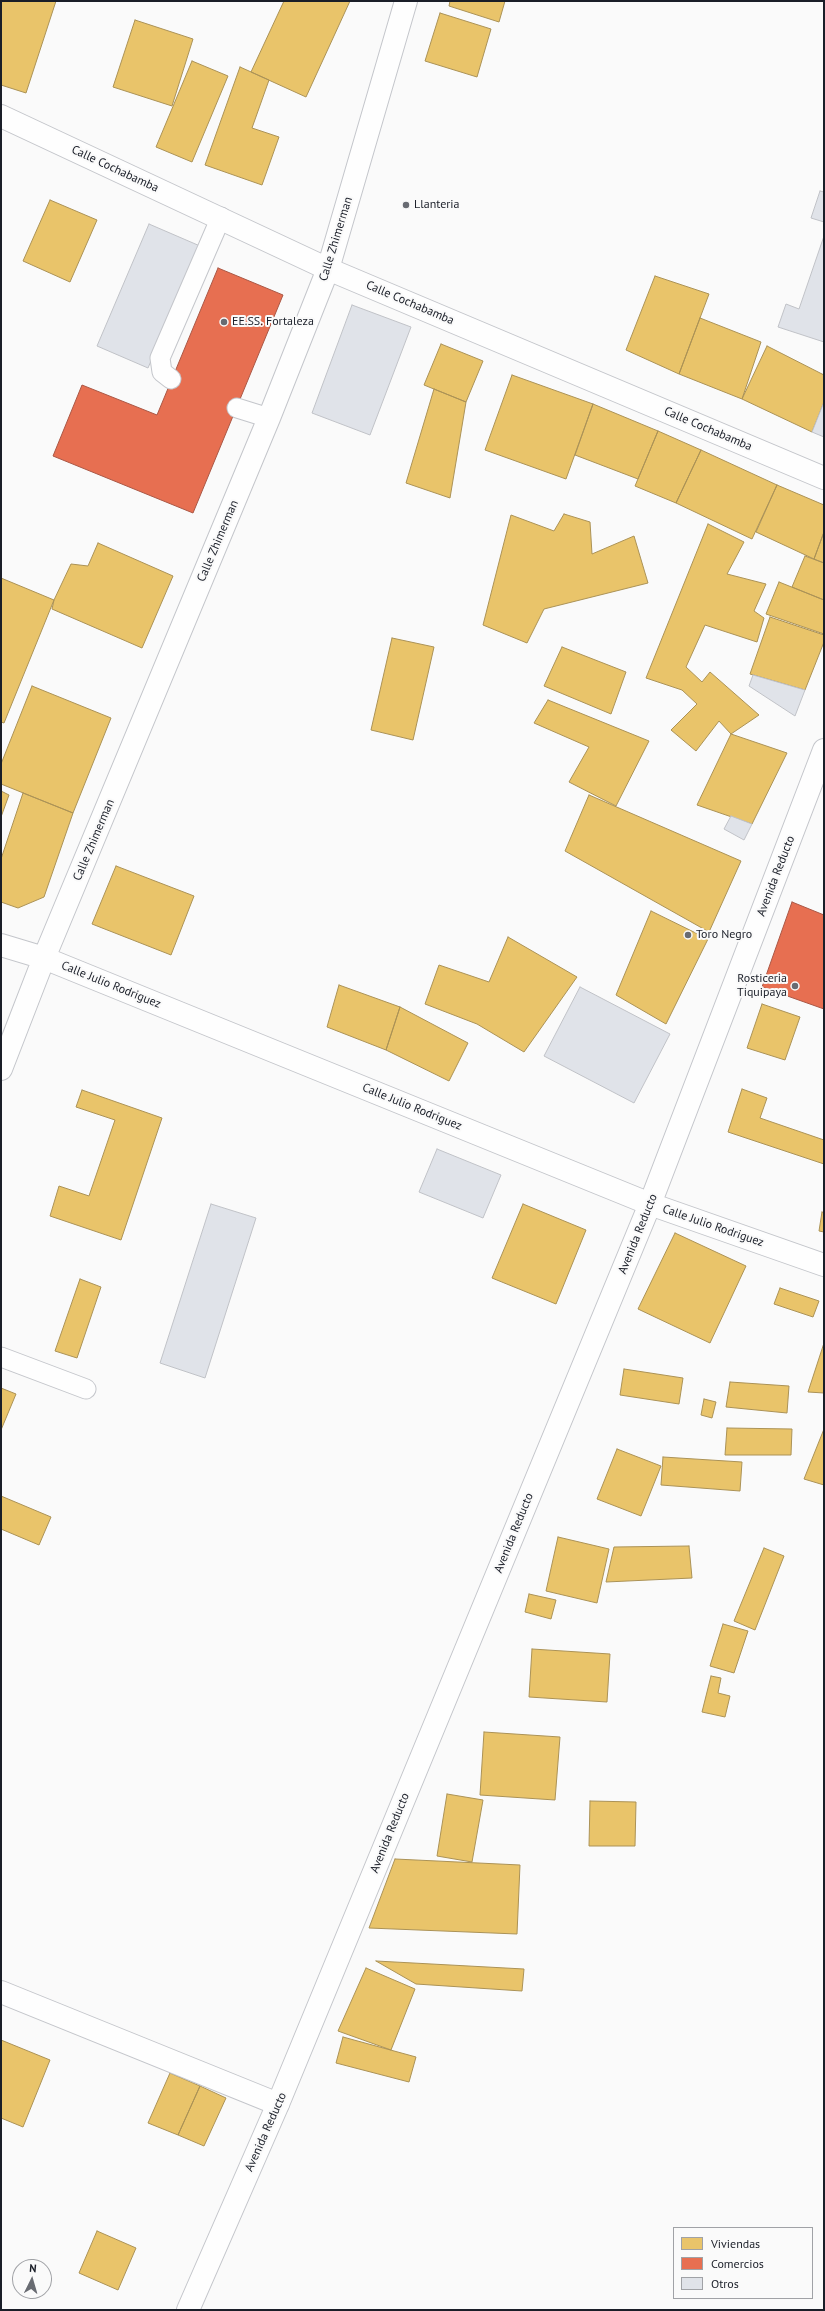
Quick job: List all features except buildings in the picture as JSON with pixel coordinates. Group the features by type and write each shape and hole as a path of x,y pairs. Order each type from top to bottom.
{"main road":[{"name":"Calle Zhimerman","path":"1,1069 44,958 269,418 328,269 406,1"},
{"name":"Calle Cochabamba","path":"1,116 221,217 328,269 824,478"},
{"name":"Avenida Reducto","path":"188,2310 278,2104 650,1204 824,750"},
{"name":"Calle Julio Rodriguez","path":"1,945 44,958 650,1204 824,1265"},
{"path":"1,1992 278,2104"}],"lane":[{"path":"171,379 162,372 160,358 221,217"},
{"path":"237,408 269,418"},
{"path":"1,1357 86,1388"}],"place":[{"name":"Llanteria","path":"406,205"},
{"name":"EE.SS. Fortaleza","path":"224,322"},
{"name":"Toro Negro","path":"688,935"},
{"name":"Rosticeria Tiquipaya","path":"795,986"}]}
